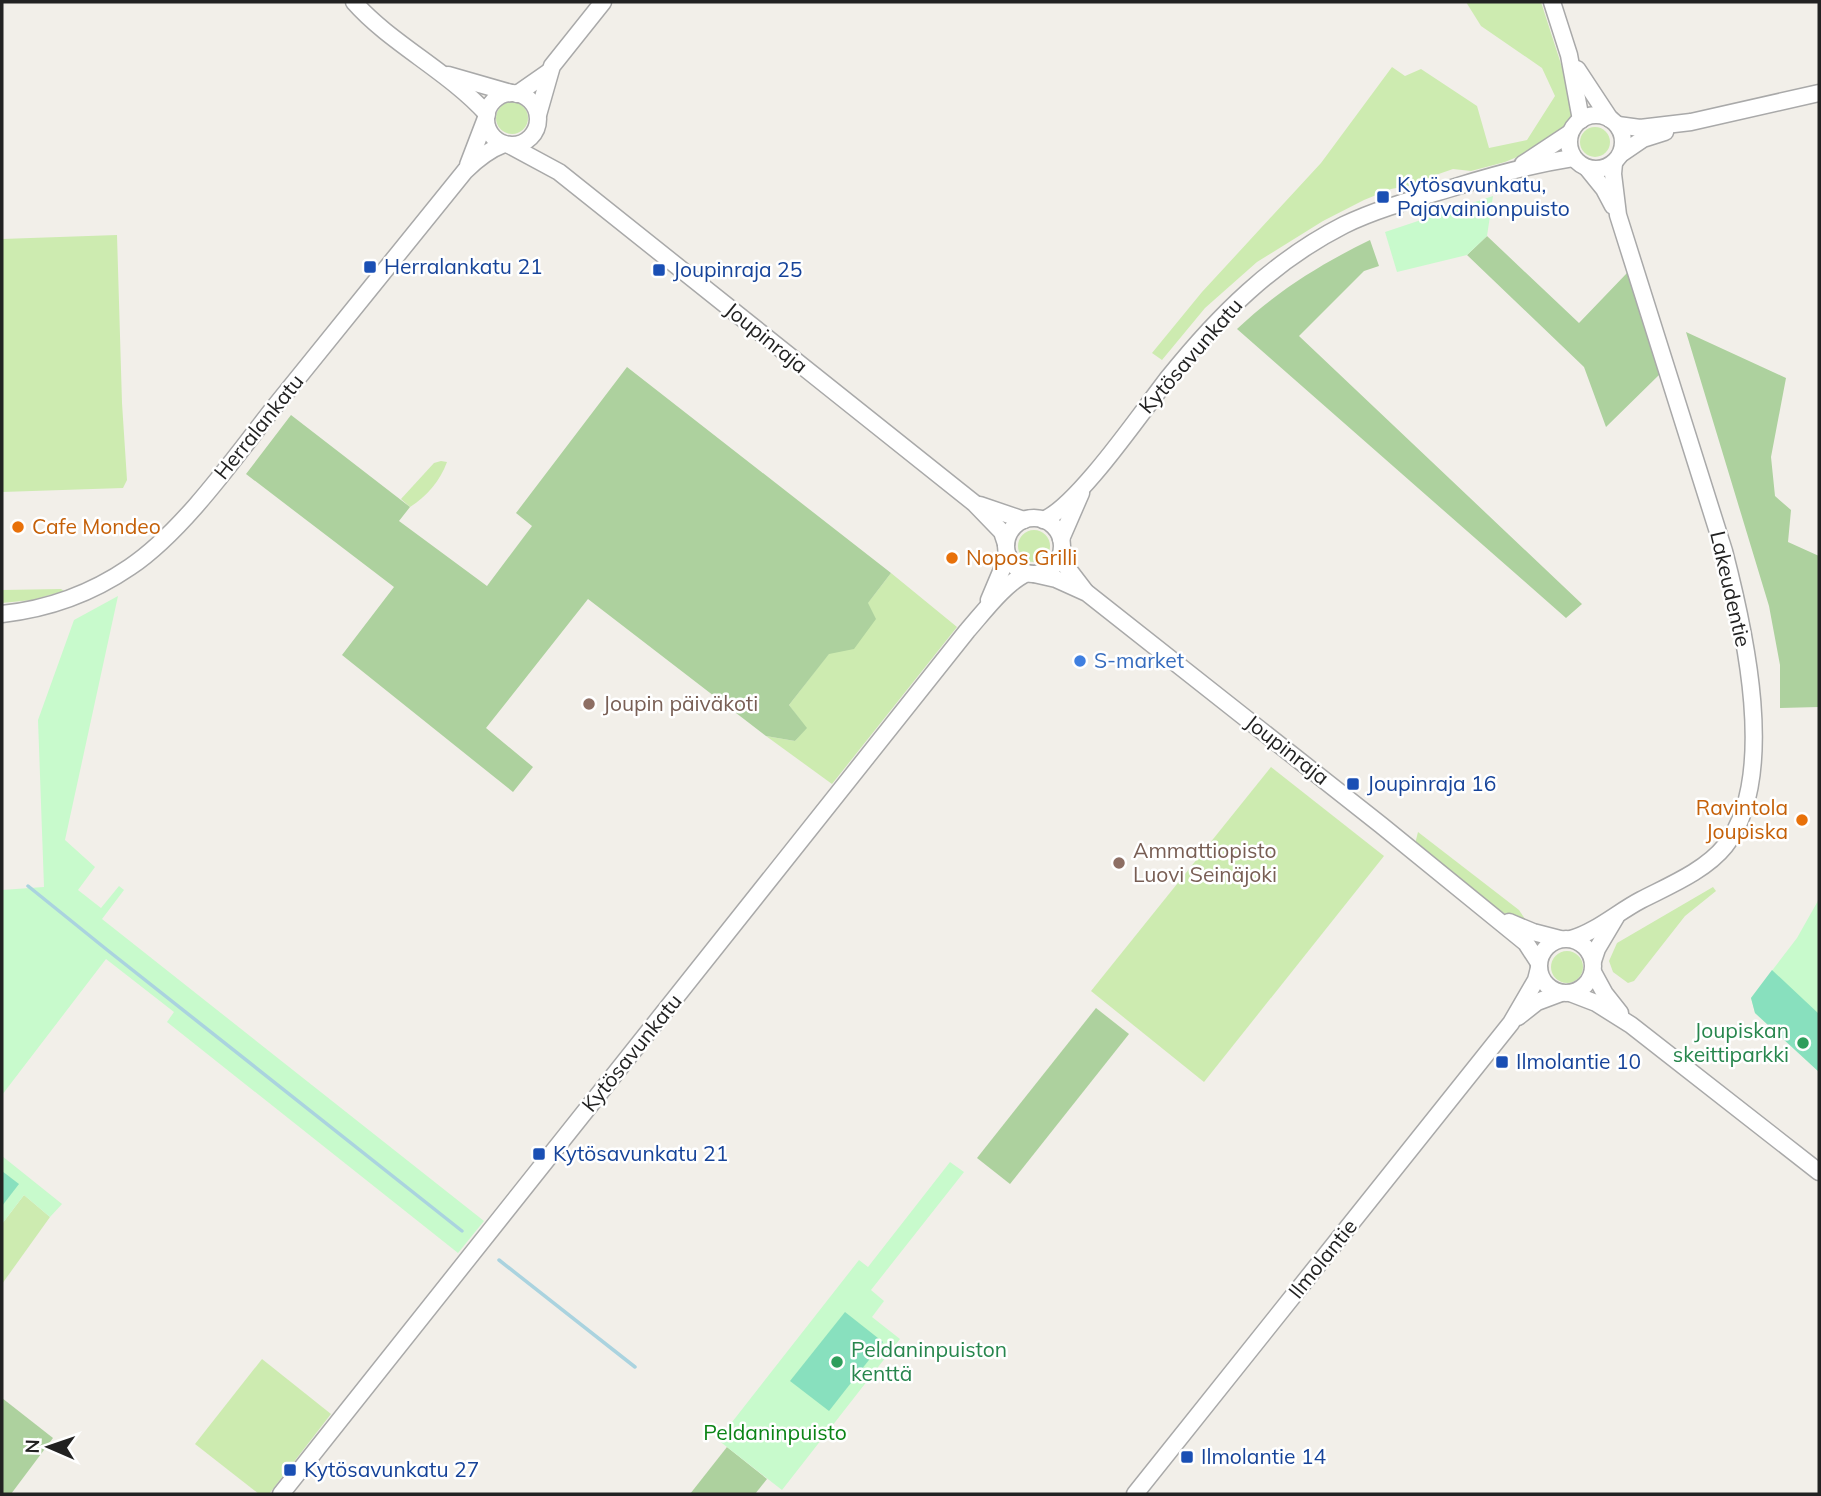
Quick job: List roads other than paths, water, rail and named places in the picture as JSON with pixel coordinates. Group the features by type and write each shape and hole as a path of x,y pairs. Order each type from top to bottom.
{"street":[{"path":"354,2 402,44 443,74 487,116"},
{"path":"550,71 535,133 524,143 507,145 489,131 489,107 499,97 515,93 550,71 603,2"},
{"path":"1552,2 1569,55 1581,120"},
{"path":"1569,55 1623,139 1618,158"},
{"path":"443,74 515,93 531,101 538,120"},
{"path":"1691,122 1643,139 1601,169 1587,168 1573,158 1569,141 1570,133 1581,120 1595,115 1629,129 1640,128 1691,122 1819,93"},
{"name":"Herralankatu","path":"466,171 487,116"},
{"name":"Joupinraja","path":"538,120 539,142 559,172"},
{"name":"Kytösavunkatu","path":"1512,170 1570,133"},
{"name":"Joupinraja","path":"507,145 559,172 974,502 1002,532 1007,549"},
{"name":"Herralankatu","path":"2,614 47,606 79,595 131,567 153,550 183,519 240,450 466,171 492,148 507,145"},
{"name":"Kytösavunkatu","path":"1043,520 1052,517 1084,486 1194,347 1235,302 1268,274 1314,242 1346,224 1402,202 1512,170 1573,158"},
{"name":"Lakeudentie","path":"1566,939 1583,936 1619,911 1707,863 1725,846 1741,818 1749,794 1753,743 1743,635 1728,564 1618,215 1613,174 1618,158"},
{"name":"Lakeudentie","path":"1587,168 1604,189 1618,215"},
{"name":"Kytösavunkatu","path":"1060,539 1084,486"},
{"name":"Joupinraja","path":"974,502 1024,520"},
{"path":"1024,520 1043,520 1057,531 1060,539 1059,557 1049,569 1031,573 1018,569 1007,549 1012,529 1024,520"},
{"name":"Kytösavunkatu","path":"983,612 1007,549"},
{"name":"Joupinraja","path":"1059,557 1087,593 1526,943 1539,965"},
{"name":"Joupinraja","path":"1031,573 1056,579 1087,593"},
{"name":"Kytösavunkatu","path":"281,1494 983,612 1017,577 1031,573"},
{"name":"Joupinraja","path":"1485,910 1533,932 1566,939"},
{"path":"1565,993 1585,986 1603,938 1619,911"},
{"path":"1631,1025 1605,993 1586,947 1566,939 1546,947 1539,965 1545,984 1597,1003 1631,1025 1819,1172"},
{"name":"Ilmolantie","path":"1135,1494 1511,1023 1536,980 1539,965"},
{"name":"Ilmolantie","path":"1511,1023 1537,1002 1565,993"}],"waterway":[{"path":"28,886 462,1231"},
{"path":"499,1260 635,1367"}],"place":[{"name":"Kytösavunkatu, Pajavainionpuisto","path":"1383,197"},
{"name":"Herralankatu 21","path":"370,267"},
{"name":"Joupinraja 25","path":"659,270"},
{"name":"Cafe Mondeo","path":"18,527"},
{"name":"Nopos Grilli","path":"952,558"},
{"name":"S-market","path":"1080,661"},
{"name":"Joupin päiväkoti","path":"589,704"},
{"name":"Joupinraja 16","path":"1353,784"},
{"name":"Ravintola Joupiska","path":"1802,820"},
{"name":"Ammattiopisto Luovi Seinäjoki","path":"1119,863"},
{"name":"Joupiskan skeittiparkki","path":"1803,1043"},
{"name":"Ilmolantie 10","path":"1502,1062"},
{"name":"Kytösavunkatu 21","path":"539,1154"},
{"name":"Peldaninpuiston kenttä","path":"837,1362"},
{"name":"Ilmolantie 14","path":"1187,1457"},
{"name":"Kytösavunkatu 27","path":"290,1470"}],"park label":[{"name":"Peldaninpuisto","path":"775,1433"}]}
